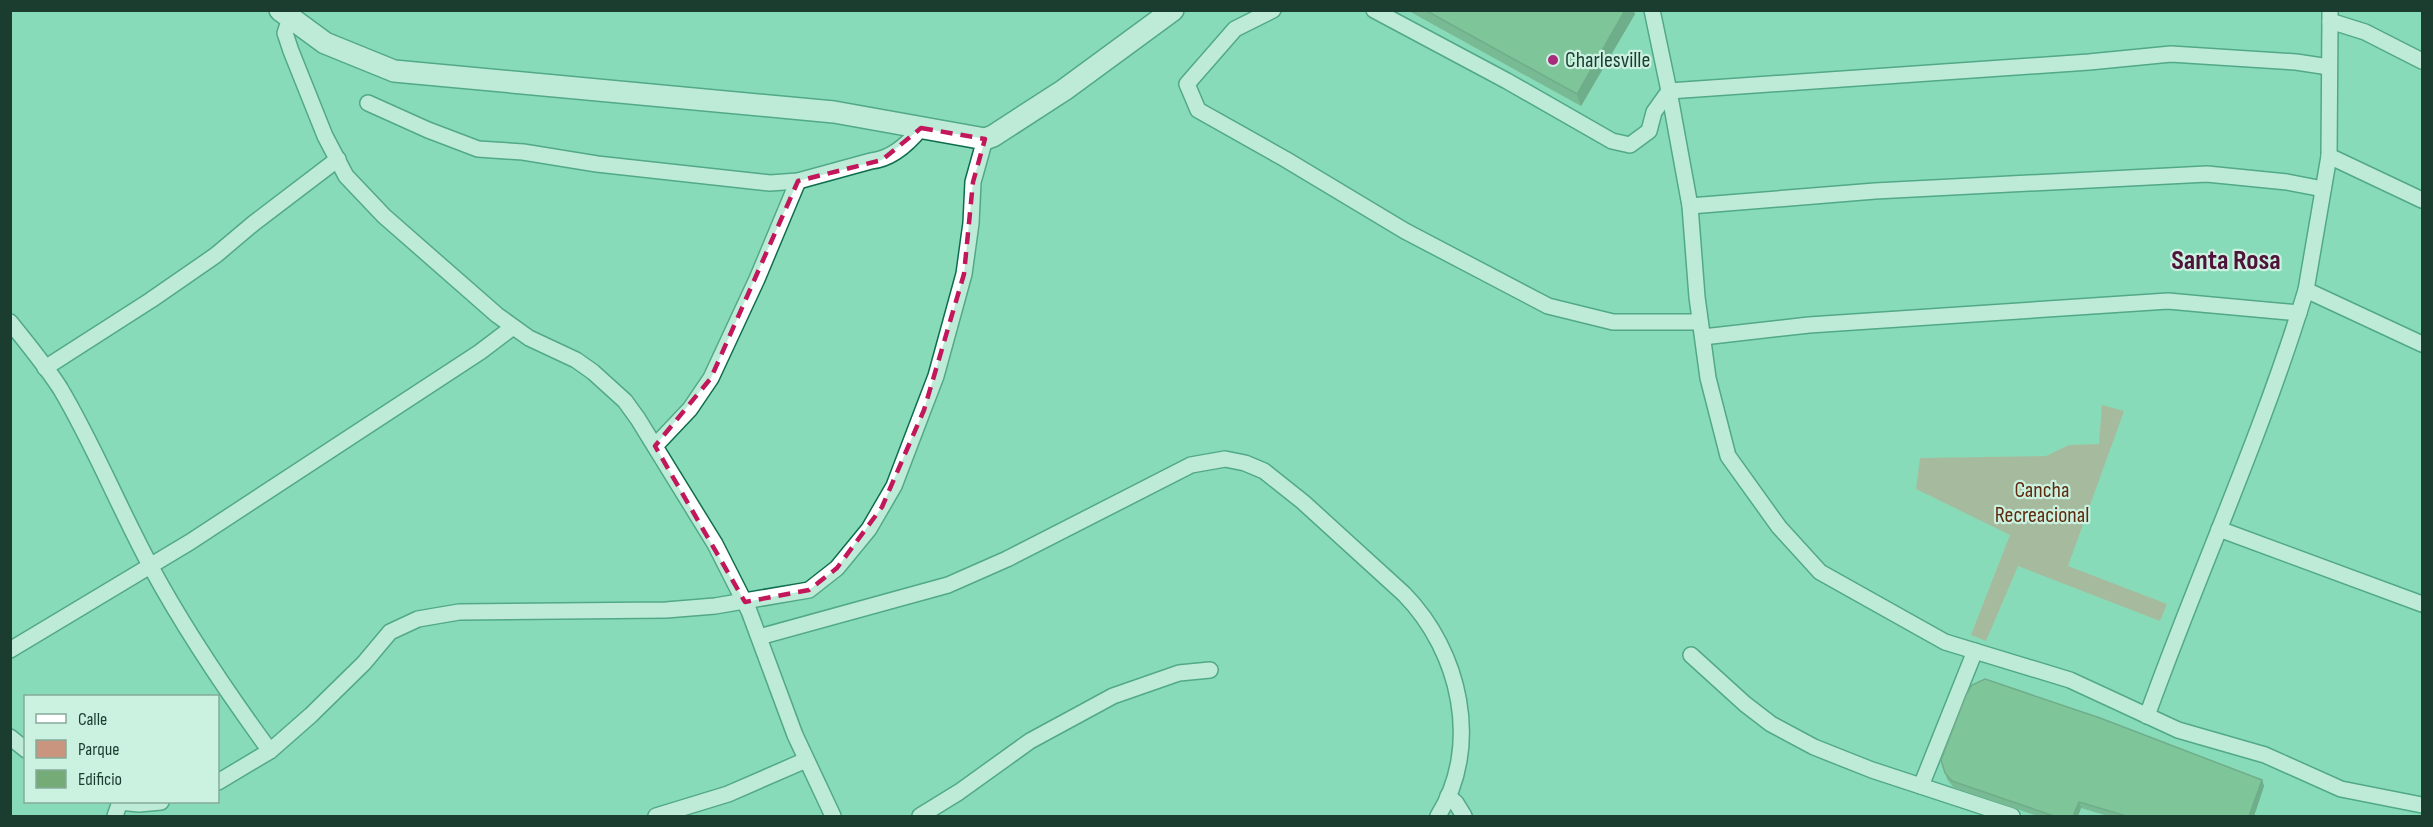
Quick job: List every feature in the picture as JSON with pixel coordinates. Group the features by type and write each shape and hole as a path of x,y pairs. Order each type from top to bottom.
{"street":[{"path":"285,14 325,43 394,71 834,112 985,139 1064,90 1173,10"},
{"path":"1273,10 1235,29 1187,84 1198,110 1415,236 1548,306 1613,322 1701,330 2168,301 2299,313"},
{"path":"1374,10 1507,81 1612,141 1630,145 1649,131 1654,112 1670,90"},
{"path":"1652,10 1670,90 1690,206 1701,330 1708,378 1728,456 1779,527 1820,572 1945,642 2070,680 2178,730 2265,756 2341,789 2422,806"},
{"path":"285,14 285,33 291,51 325,136 346,176 384,216 513,327 552,350 576,360 609,385 625,401 715,544 745,602 806,759 833,816"},
{"path":"2147,716 2180,624 2291,341 2306,290 2329,156 2330,16 2422,61"},
{"path":"1670,90 2089,62 2171,54 2286,61 2329,67"},
{"path":"368,103 478,149 523,152 597,164 742,181 798,181 882,160 902,148 921,128"},
{"path":"219,781 270,751 364,663 390,632 418,619 445,613 666,610 745,602 809,590 837,568 868,529 894,486 933,384 964,274 971,223 973,182 985,139"},
{"path":"2329,156 2422,200"},
{"path":"45,368 152,300 216,255 338,159"},
{"path":"1690,206 1875,191 2207,174 2287,182 2323,189"},
{"path":"655,446 690,409 711,378 757,279 798,181"},
{"path":"2306,290 2422,344"},
{"path":"10,322 58,386 84,432 151,566 211,667 270,751"},
{"path":"10,650 151,566 480,352 513,327"},
{"path":"759,637 948,585 1007,559 1191,465 1214,459 1245,462 1264,471 1303,502 1404,594 1429,624 1445,655 1460,709 1461,750 1455,780 1438,816"},
{"path":"2219,528 2422,604"},
{"path":"1921,786 1975,651"},
{"path":"1691,654 1745,704 1771,724 1814,747 2012,816"},
{"path":"920,816 959,792 1030,741 1113,696 1179,673 1210,670"},
{"path":"10,737 24,748"},
{"path":"656,816 728,794 806,759"},
{"path":"1449,796 1464,816"},
{"path":"129,803 146,803"}],"highlighted area":[{"path":"921,128 985,139 973,182 964,274 924,410 882,507 837,568 809,590 745,602 655,446 711,378 798,181 882,160"}],"green space":[{"name":"Cancha Recreacional","path":"2102,405 2124,411 2068,566 2167,604 2160,621 2018,566 1986,641 1971,635 2010,535 1916,489 1920,458 2046,456 2069,445 2099,444"}],"building":[{"name":"Charlesville","path":"1425,10 1625,10 1577,94"},
{"path":"1985,679 2100,718 2262,780 2249,816 2126,816 2079,802 2073,816 2054,816 1952,781 1945,773 1941,760 1966,695 1972,685"}],"place":[{"name":"Charlesville","path":"1553,60"}],"district":[{"name":"Santa Rosa","path":"2226,260"}]}
